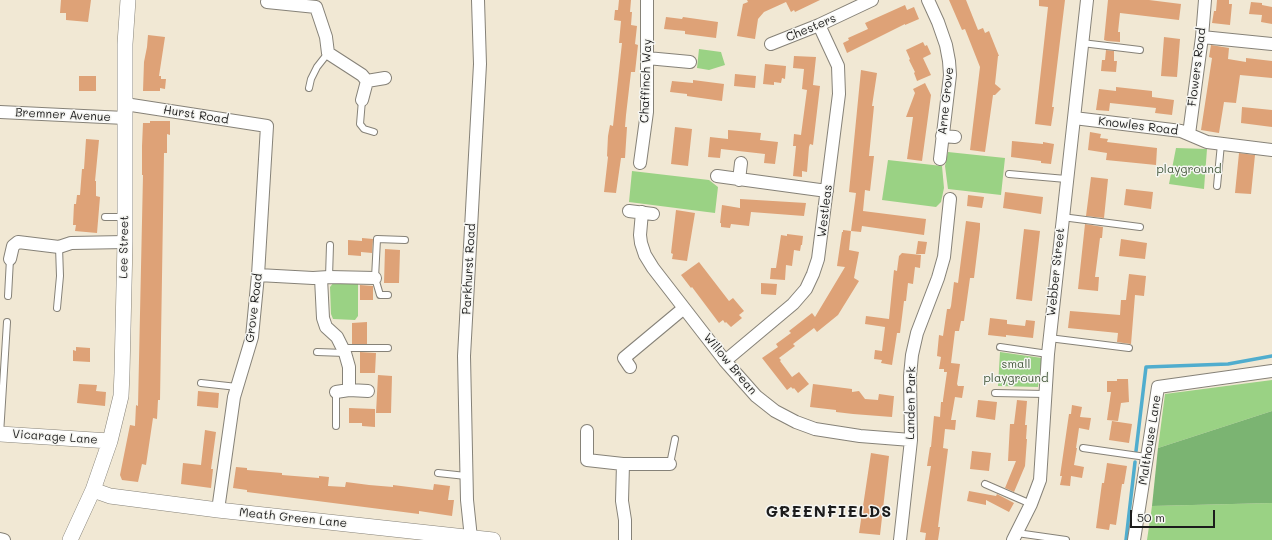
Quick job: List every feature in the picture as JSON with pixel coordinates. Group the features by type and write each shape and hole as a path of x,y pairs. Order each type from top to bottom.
{"street":[{"name":"Lee Street","path":"70,540 93,490 110,441 121,396 125,217 125,44 128,0"},
{"name":"Parkhurst Road","path":"471,538 466,476 464,356 480,64 478,0"},
{"name":"Chaffinch Way","path":"640,162 647,112 647,0"},
{"name":"Arne Grove","path":"928,0 938,22 950,61 950,75 940,159"},
{"name":"Webber Street","path":"1015,536 1031,504 1040,480 1048,354 1066,179 1087,0"},
{"name":"Flowers Road","path":"1189,134 1202,37 1202,0"},
{"name":"Chesters","path":"771,44 788,31 819,25 867,1"},
{"path":"267,2 318,3 328,53 362,75 367,81"},
{"name":"Westleas","path":"724,361 793,304 806,290 818,259 839,94 838,66 819,25"},
{"path":"1202,37 1272,44"},
{"path":"647,58 690,62"},
{"path":"367,81 385,78"},
{"path":"362,100 367,81"},
{"name":"Bremner Avenue","path":"0,112 125,111"},
{"name":"Hurst Road","path":"125,111 267,126"},
{"name":"Knowles Road","path":"1074,118 1181,131 1207,142 1272,150"},
{"name":"Grove Road","path":"218,510 234,397 252,337 258,275 267,126"},
{"path":"942,136 954,137"},
{"path":"739,180 742,163"},
{"path":"717,176 827,192"},
{"name":"Landen Park","path":"900,540 911,440 910,376 912,355 917,333 944,258 942,218 950,199"},
{"name":"Willow Brean","path":"629,211 647,213 640,235 645,255 724,361 756,396 775,411 796,422 816,429 839,434 911,440"},
{"path":"10,259 12,246 18,242 59,247 71,243 124,242"},
{"path":"258,275 375,278"},
{"path":"325,277 323,318 326,326 336,337 344,351 349,367 349,390"},
{"path":"623,358 684,308"},
{"name":"Malthouse Lane","path":"1134,540 1158,387 1272,371"},
{"path":"336,392 349,390 368,391"},
{"path":"587,430 587,460 623,464 670,464"},
{"name":"Vicarage Lane","path":"0,434 110,441"},
{"path":"623,464 622,501 625,520 625,540"},
{"name":"Meath Green Lane","path":"93,490 110,496 218,510 449,538 493,540"},
{"path":"0,539 4,540"}],"lane":[{"path":"1082,43 1140,50"},
{"path":"309,88 311,79 320,61 328,53"},
{"path":"362,100 360,124 364,129 374,132"},
{"path":"1217,186 1222,144"},
{"path":"1008,174 1066,179"},
{"path":"1062,216 1140,227"},
{"path":"104,217 125,217"},
{"path":"388,295 380,295 375,278 378,239 405,240"},
{"path":"325,277 330,246"},
{"path":"56,308 60,276 59,247"},
{"path":"8,296 10,259"},
{"path":"0,434 7,322"},
{"path":"1050,338 1129,348"},
{"path":"317,352 388,348"},
{"path":"1000,348 1048,354"},
{"path":"201,383 237,387"},
{"path":"336,392 336,426"},
{"path":"995,393 1046,394"},
{"path":"670,464 674,439"},
{"path":"1083,448 1146,457"},
{"path":"438,473 466,476"},
{"path":"985,484 1031,504"},
{"path":"1015,536 1066,540"}],"green space":[{"path":"699,49 721,52 725,65 709,70 697,68"},
{"name":"playground","path":"1176,148 1207,149 1204,189 1169,184"},
{"path":"948,152 1005,158 1001,195 948,189 945,166"},
{"path":"888,160 942,166 944,188 941,202 936,207 882,200"},
{"path":"632,171 709,180 718,187 715,213 629,202"},
{"path":"334,282 358,283 358,316 355,320 333,319 331,314 330,287"},
{"name":"small playground","path":"1000,352 1042,358 1038,387 998,386"},
{"path":"1272,380 1272,411 1158,448 1165,394"},
{"path":"1272,411 1272,503 1152,506 1158,448"},
{"path":"1272,503 1272,540 1147,540 1152,506"}],"building":[{"path":"61,0 91,0 88,22 66,20 66,13 60,13"},
{"path":"619,0 631,0 631,25 637,26 635,44 638,45 635,72 631,72 626,115 625,127 627,127 625,158 621,158 616,193 604,192 608,157 608,136 610,125 613,126 622,43 619,43 621,21 614,20 615,10 618,10"},
{"path":"747,0 820,0 795,12 794,10 791,12 786,2 764,12 758,19 755,39 737,36 743,4 748,2"},
{"path":"949,0 966,0 978,30 983,28 985,33 989,31 999,56 995,84 1001,89 993,95 985,152 970,150 980,67 965,29 962,30"},
{"path":"1039,0 1065,0 1051,126 1035,124 1048,7 1039,6"},
{"path":"1108,0 1149,0 1181,4 1179,20 1120,13 1118,32 1120,32 1120,42 1107,41 1104,40"},
{"path":"1217,0 1229,0 1229,4 1232,4 1230,25 1212,23 1214,11 1216,11"},
{"path":"1251,2 1262,3 1262,5 1272,7 1272,24 1261,22 1262,15 1249,14"},
{"path":"905,5 907,10 914,7 919,19 905,24 847,53 843,43 849,40 848,38 868,29 865,23"},
{"path":"666,17 682,19 683,17 718,22 716,38 685,34 685,31 664,29"},
{"path":"148,35 165,37 159,76 161,76 161,79 166,79 165,89 160,88 160,91 143,91 144,62"},
{"path":"1164,37 1180,39 1177,77 1161,76"},
{"path":"923,42 925,46 927,45 931,54 923,58 931,75 917,81 906,50"},
{"path":"1211,45 1229,48 1228,59 1246,62 1246,58 1272,61 1272,78 1240,75 1236,103 1224,102 1219,133 1201,130 1212,58 1209,57"},
{"path":"1106,50 1114,51 1114,61 1117,61 1116,72 1101,71 1102,60 1105,60"},
{"path":"794,56 816,57 813,85 820,86 813,145 810,144 807,172 802,171 802,177 793,176 796,146 793,146 794,134 801,135 807,90 802,89 804,69 793,68"},
{"path":"765,64 786,66 785,79 782,78 781,83 774,82 774,85 763,84"},
{"path":"861,70 877,73 872,106 874,106 869,156 874,156 870,191 865,190 863,211 926,219 924,235 862,226 861,232 851,231 856,193 849,192"},
{"path":"735,74 756,76 755,88 734,86"},
{"path":"79,76 96,76 96,91 79,91"},
{"path":"693,80 724,84 722,101 670,92 672,81 693,83"},
{"path":"925,83 931,95 922,161 907,159 913,117 906,117 915,93 913,89"},
{"path":"1116,87 1152,91 1152,97 1174,100 1172,115 1155,113 1156,108 1110,103 1109,111 1096,110 1099,89 1116,91"},
{"path":"1242,107 1272,110 1272,127 1241,123"},
{"path":"150,121 170,121 170,135 167,134 167,153 164,153 160,400 158,400 157,419 153,418 146,465 142,464 138,482 122,480 120,475 130,425 135,426 136,405 138,406 143,175 142,146 143,123 150,123"},
{"path":"675,127 692,129 688,166 671,164"},
{"path":"728,130 761,133 760,140 778,142 775,164 764,163 765,154 721,149 720,158 708,157 710,137 728,139"},
{"path":"1090,132 1101,134 1100,138 1108,139 1107,142 1157,148 1156,165 1106,160 1107,153 1088,150"},
{"path":"86,139 99,140 95,181 96,196 100,197 97,233 75,231 76,225 73,225 74,204 76,204 77,195 80,195 82,169 84,169"},
{"path":"1012,141 1043,144 1043,142 1054,144 1051,164 1041,163 1041,161 1011,157"},
{"path":"1239,153 1255,155 1251,194 1235,193"},
{"path":"1091,177 1108,179 1104,218 1086,216"},
{"path":"1126,189 1153,192 1151,209 1124,205"},
{"path":"1005,192 1043,197 1041,214 1003,208"},
{"path":"968,195 984,197 982,208 967,206"},
{"path":"740,199 806,203 804,216 751,212 749,226 731,224 730,228 721,227 722,205 740,208"},
{"path":"676,210 695,213 687,261 672,259 673,254 671,253"},
{"path":"966,221 980,223 980,229 974,278 970,278 964,321 961,321 959,331 955,331 951,363 960,364 957,384 958,386 964,386 962,398 955,397 951,420 956,420 955,430 945,429 943,448 948,449 938,527 940,527 938,540 925,540 926,533 920,532 931,466 927,466 931,447 934,416 940,417 941,402 943,402 947,372 944,372 944,369 939,369 941,357 937,356 939,335 943,336 947,309 950,309 951,306 954,282 958,283"},
{"path":"1085,224 1103,227 1102,238 1100,238 1095,277 1099,277 1098,291 1078,289"},
{"path":"1024,229 1040,231 1032,301 1016,299"},
{"path":"843,230 851,231 849,250 859,252 854,278 859,281 838,315 817,332 814,328 793,344 795,346 779,358 792,377 799,372 809,384 798,393 791,387 787,390 762,358 778,347 776,344 791,333 789,331 812,313 815,317 845,267 837,266"},
{"path":"787,234 803,236 800,251 794,250 792,266 786,265 785,280 770,279 771,268 776,268 781,235 787,236"},
{"path":"362,238 373,239 372,253 361,252 361,256 348,255 348,240 362,241"},
{"path":"1121,239 1147,243 1145,259 1119,256"},
{"path":"918,241 927,242 925,254 916,254"},
{"path":"385,249 400,250 399,283 384,283"},
{"path":"902,253 921,255 920,268 915,267 913,284 908,283 900,333 897,333 892,365 881,363 882,360 874,359 875,350 882,351 885,327 865,324 866,316 889,319 894,270 897,271 899,256"},
{"path":"699,262 729,301 733,298 744,311 739,315 742,318 731,327 723,320 719,323 681,275"},
{"path":"1129,274 1146,276 1144,296 1135,295 1131,344 1117,342 1118,333 1068,328 1070,311 1120,315 1121,300 1126,300"},
{"path":"761,283 777,284 776,295 761,294"},
{"path":"360,285 373,286 373,300 360,300"},
{"path":"990,318 1007,320 1007,324 1025,326 1026,320 1035,321 1033,338 988,335"},
{"path":"367,322 367,344 352,344 352,323"},
{"path":"76,347 90,348 90,362 73,361 73,350 76,351"},
{"path":"360,352 376,353 375,373 360,373"},
{"path":"378,375 392,376 391,413 376,413"},
{"path":"1117,379 1128,379 1129,402 1121,403 1118,421 1107,420 1111,392 1107,392 1107,381 1117,381"},
{"path":"79,384 97,385 96,391 106,392 105,406 77,403"},
{"path":"813,384 852,389 852,392 859,391 865,399 878,400 879,394 894,396 892,417 836,412 836,410 810,407"},
{"path":"198,391 219,393 218,408 197,406"},
{"path":"978,400 997,402 995,420 976,417"},
{"path":"1017,400 1027,401 1025,425 1027,425 1027,439 1025,466 1014,492 1005,488 1016,461 1008,461 1010,424 1014,424"},
{"path":"1072,405 1082,407 1080,417 1091,418 1089,430 1079,428 1076,448 1074,465 1084,467 1082,478 1071,476 1070,486 1060,485 1062,476 1060,476 1069,414 1071,414"},
{"path":"349,408 375,409 375,427 362,426 362,423 349,423"},
{"path":"1112,421 1132,424 1129,443 1109,440"},
{"path":"205,430 216,432 211,469 213,469 211,488 181,484 183,463 201,465"},
{"path":"972,451 991,453 989,471 970,469"},
{"path":"871,453 889,456 880,535 859,533"},
{"path":"1107,463 1127,466 1124,484 1122,484 1116,525 1110,524 1109,530 1096,528 1102,483 1104,483"},
{"path":"236,467 247,468 247,470 282,473 282,475 319,478 319,476 329,477 328,486 345,487 346,482 393,487 393,485 433,490 434,484 450,486 448,500 454,500 452,516 419,511 419,514 247,492 247,490 233,488"},
{"path":"969,491 996,496 997,494 1014,503 1009,512 986,500 986,505 967,501"}],"waterway":[{"path":"1136,451 1146,367 1228,364 1272,356"},
{"path":"1126,540 1135,462"}],"district":[{"name":"GREENFIELDS","path":"829,512"}]}
